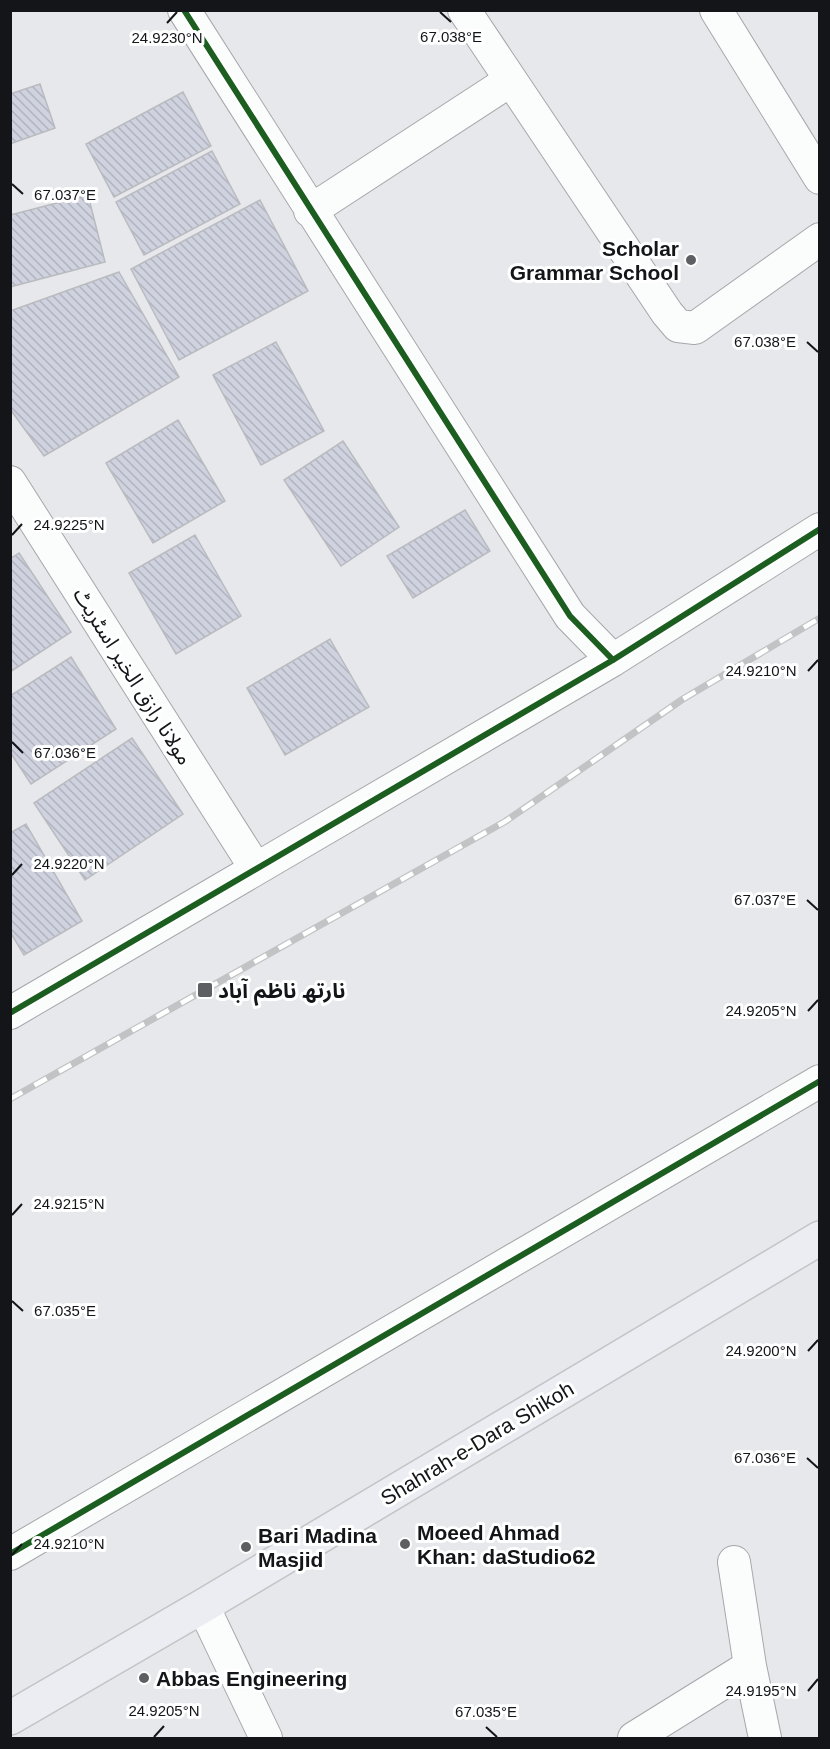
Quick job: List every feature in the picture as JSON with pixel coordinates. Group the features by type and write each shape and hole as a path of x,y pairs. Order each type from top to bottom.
{"main road":[{"name":"Shahrah-e-Dara Shikoh","path":"10,1718 818,1242"}],"street":[{"path":"184,10 570,616 612,660"},
{"path":"464,10 667,313 678,326 695,328 819,239"},
{"path":"719,12 819,178"},
{"path":"310,211 511,80"},
{"name":"مولانا رازق الخیر اسٹریٹ","path":"10,482 256,869"},
{"path":"10,1013 612,660 819,529"},
{"path":"10,1554 819,1081"},
{"path":"734,1562 750,1666 765,1738"},
{"path":"203,1606 266,1738"},
{"path":"634,1738 750,1666"}],"building":[{"path":"40,84 55,128 10,144 10,94"},
{"path":"183,92 211,146 114,197 86,144"},
{"path":"212,151 240,204 144,255 116,202"},
{"path":"88,195 105,262 10,287 10,215"},
{"path":"260,200 308,291 179,360 131,269"},
{"path":"119,272 179,377 44,456 10,409 10,311"},
{"path":"276,342 324,431 261,465 213,375"},
{"path":"178,420 225,501 153,543 106,463"},
{"path":"343,441 399,527 341,566 284,480"},
{"path":"465,510 490,551 413,598 387,556"},
{"path":"195,535 241,616 176,654 129,573"},
{"path":"19,553 71,632 10,672 10,559"},
{"path":"330,639 369,707 285,755 247,688"},
{"path":"71,657 116,729 31,784 10,752 10,696"},
{"path":"132,738 183,814 85,880 34,803"},
{"path":"26,824 82,921 24,955 10,932 10,833"}],"railway":[{"path":"10,1099 506,821 683,699 820,618"}],"cycle path":[{"path":"184,10 570,616 613,660"},
{"path":"10,1013 613,660 820,529"},
{"path":"10,1554 820,1081"}],"place":[{"name":"Scholar Grammar School","path":"691,260"},
{"name":"نارتھ ناظم آباد","path":"205,990"},
{"name":"Moeed Ahmad Khan: daStudio62","path":"405,1544"},
{"name":"Bari Madina Masjid","path":"246,1547"},
{"name":"Abbas Engineering","path":"144,1678"}]}
